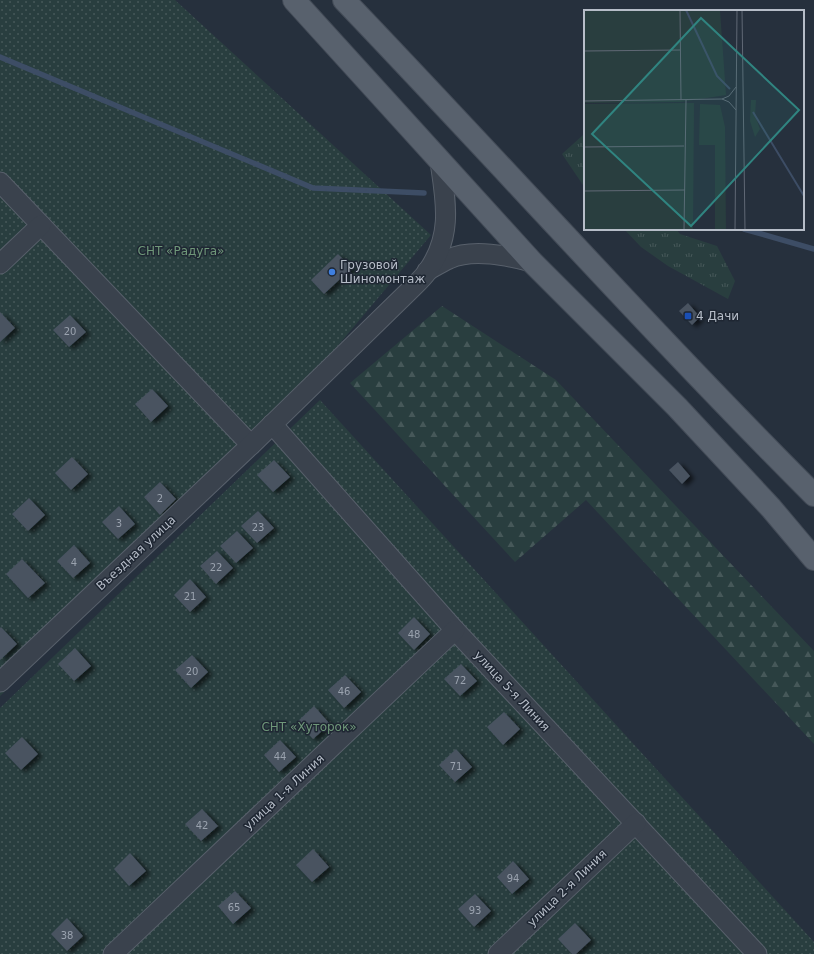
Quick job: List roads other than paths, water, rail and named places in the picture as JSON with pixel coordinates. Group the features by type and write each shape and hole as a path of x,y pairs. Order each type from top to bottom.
{"main road":[{"path":"294,0 532,262 677,407 771,508 814,558"},
{"path":"344,0 465,127 668,345 814,495"}],"street":[{"path":"427,271 440,247 446,229 446,200 440,162"},
{"path":"0,182 251,444"},
{"path":"0,264 41,225"},
{"path":"427,271 450,258 472,254 501,254 532,262"},
{"name":"Въездная улица","path":"0,682 272,424 408,292 427,271"},
{"name":"улица 5-я Линия","path":"272,424 455,630 636,822 757,954"},
{"name":"улица 1-я Линия","path":"113,954 455,630"},
{"name":"улица 2-я Линия","path":"498,954 636,822"}],"waterway":[{"path":"0,57 313,188 424,193"},
{"path":"748,230 814,249"}],"place":[{"name":"Грузовой Шиномонтаж","path":"332,272"},
{"name":"4 Дачи","path":"688,316"}],"park label":[{"name":"СНТ «Радуга»","path":"181,251"},
{"name":"СНТ «Хуторок»","path":"309,727"}]}
